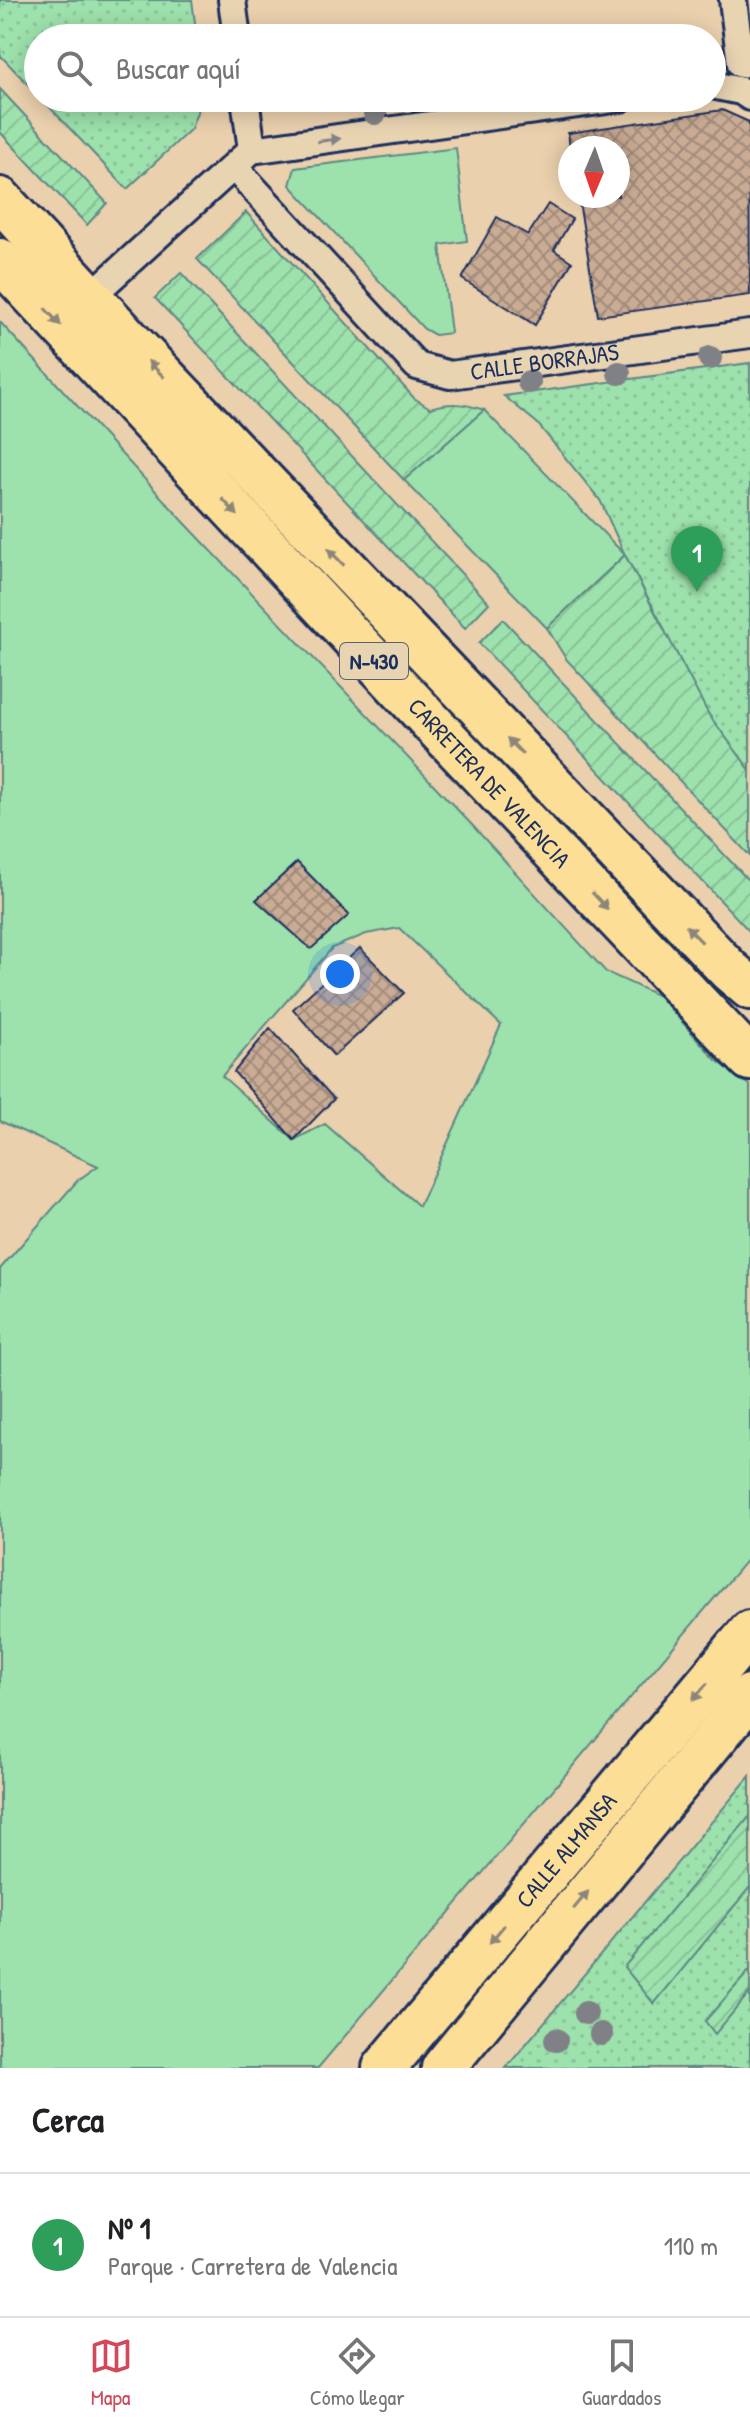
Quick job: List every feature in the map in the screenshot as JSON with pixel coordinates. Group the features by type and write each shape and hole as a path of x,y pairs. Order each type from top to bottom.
{"main road":[{"name":"CARRETERA DE VALENCIA","path":"0,199 134,345 729,970 750,988"},
{"name":"CARRETERA DE VALENCIA","path":"0,260 750,1059"},
{"name":"CALLE ALMANSA","path":"384,2068 750,1632"},
{"name":"CALLE ALMANSA","path":"443,2068 750,1696"}],"street":[{"path":"232,0 235,24"},
{"path":"733,0 741,64"},
{"path":"726,88 741,91 750,97"},
{"path":"243,159 245,112"},
{"path":"91,296 243,159 534,112"},
{"name":"CALLE BORRAJAS","path":"243,159 417,366 450,375 750,334"}],"green space":[{"path":"0,0 192,0 195,24 24,24 24,80 0,55"},
{"path":"0,89 107,203 87,225 0,132"},
{"path":"54,112 197,112 191,129 127,189"},
{"path":"456,148 467,241 440,245 451,333 435,335 424,329 290,185 295,168"},
{"path":"246,212 414,398 430,408 457,404 484,410 404,480 197,259"},
{"path":"181,273 489,603 465,628 155,298"},
{"path":"0,322 606,972 659,996 716,1060 750,1085 750,1556 318,2068 0,2068 0,1269 78,1180 98,1166 0,1121","holes":["399,928 501,1025 419,1206 325,1124 294,1140 222,1076 332,948 366,934"]},
{"path":"750,363 750,770 709,715 687,729 664,628 600,500 537,423 504,396"},
{"path":"484,410 625,555 547,628 404,480"},
{"path":"625,555 709,715 750,770 750,856 566,659 547,628"},
{"path":"503,619 750,882 750,932 479,643"},
{"path":"750,1776 750,2068 506,2068"},
{"path":"750,1816 750,1887 654,2004 624,1967"},
{"path":"750,1970 750,1992 715,2034 705,2021"}],"building":[{"path":"709,112 726,112 749,122 750,295 598,316 580,208 630,208 630,136 568,136 568,133"},
{"path":"548,204 572,219 554,250 572,262 535,325 462,279 497,217 528,235"},
{"path":"297,862 349,915 311,949 256,900"},
{"path":"360,948 404,993 334,1056 293,1009"},
{"path":"270,1028 334,1099 294,1140 234,1072"}],"place":[{"name":"Nº 1","path":"697,592"}]}
